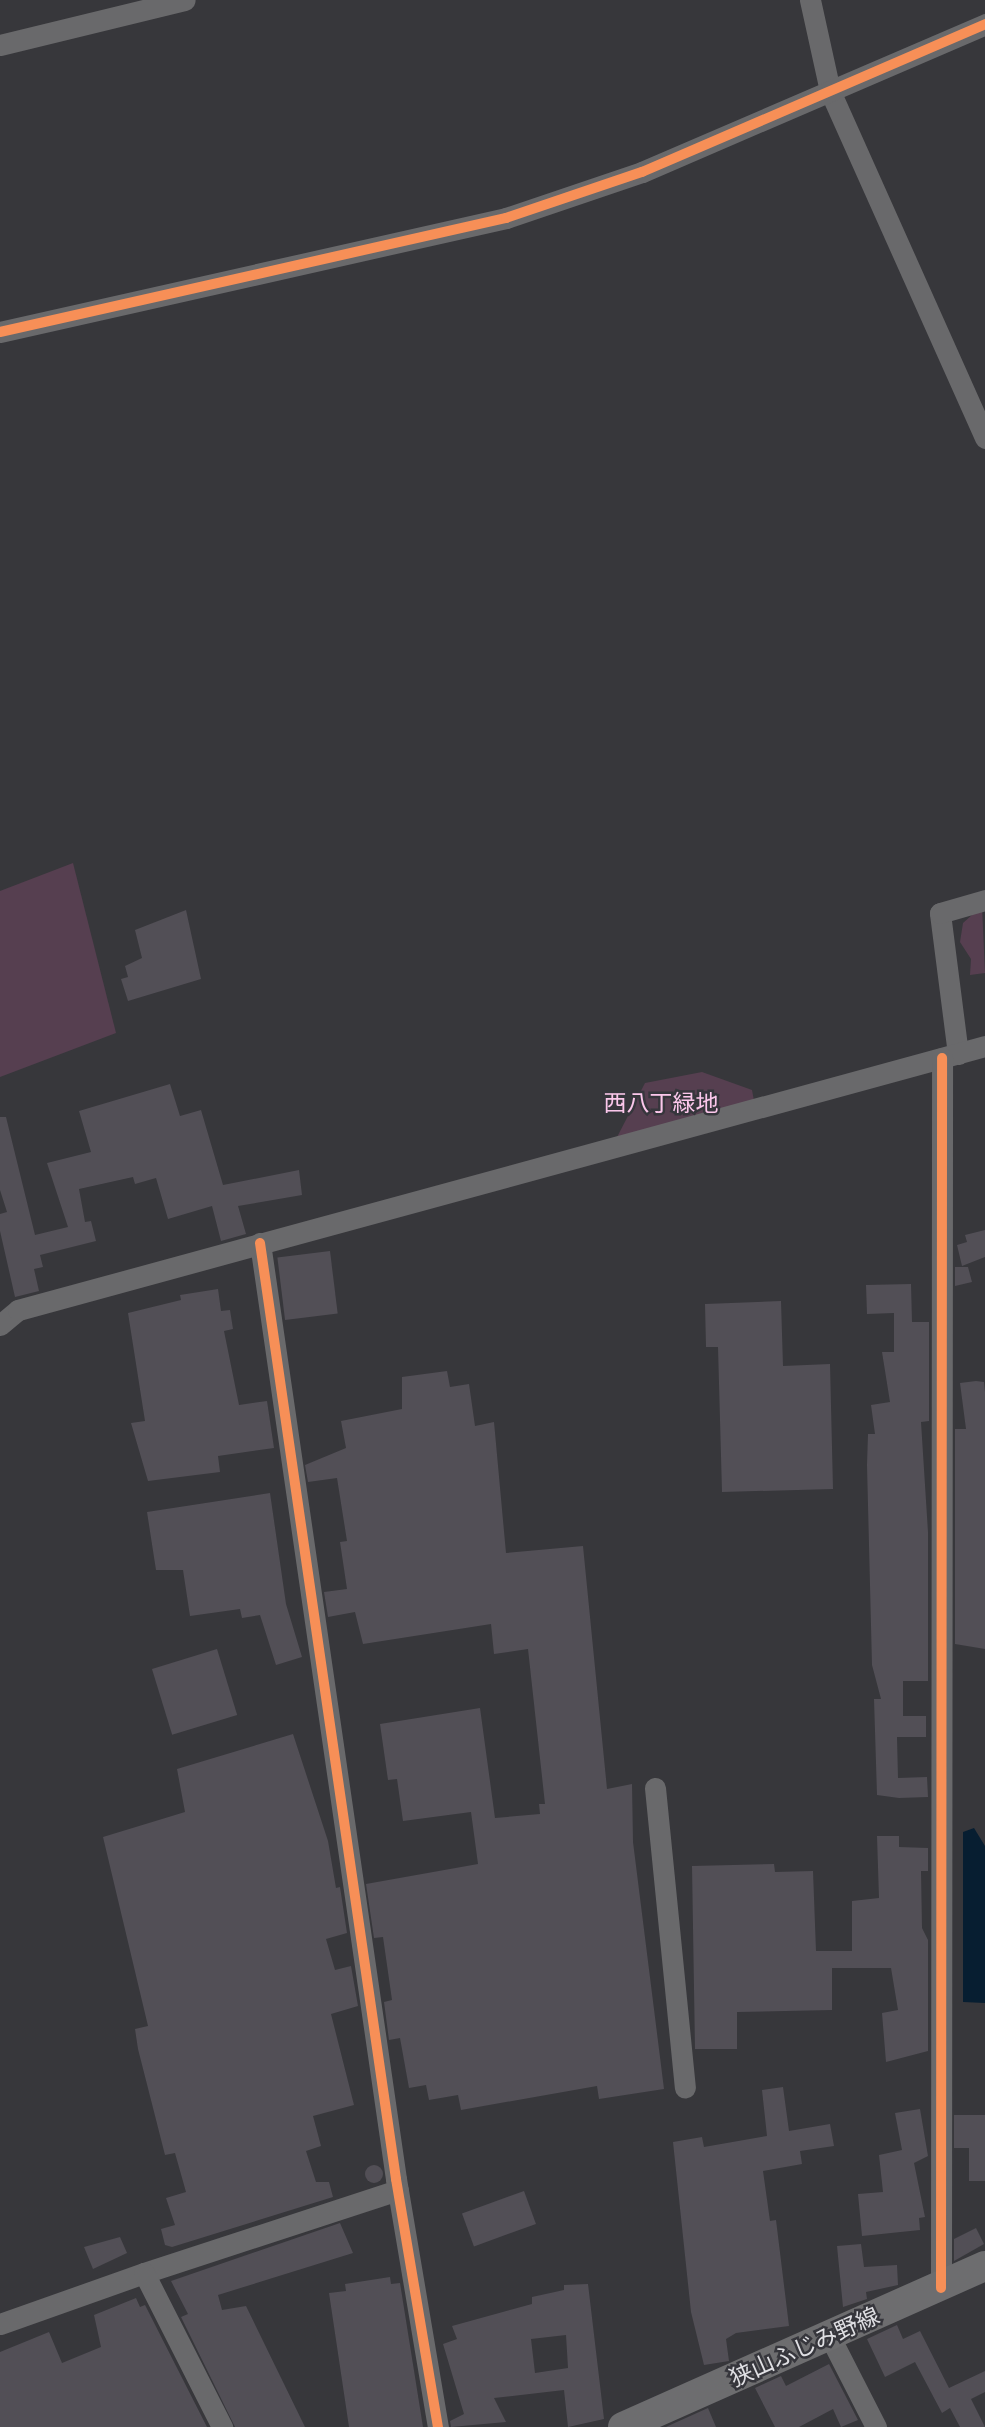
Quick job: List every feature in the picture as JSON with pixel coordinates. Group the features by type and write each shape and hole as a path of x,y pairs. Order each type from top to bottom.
{"main road":[{"name":"狭山ふじみ野線","path":"623,2427 941,2288 985,2266"}],"street":[{"path":"0,45 185,0"},
{"path":"810,0 830,91 985,438"},
{"path":"0,332 506,218 642,172 985,23"},
{"path":"941,2288 950,1056 940,913 985,900"},
{"path":"0,1325 18,1310 985,1046"},
{"path":"260,1243 398,2190 438,2427"},
{"path":"655,1788 685,2088"},
{"path":"0,2324 144,2273 398,2190"},
{"path":"144,2273 222,2427"},
{"path":"830,2337 876,2427"}],"green space":[{"path":"73,863 116,1033 0,1077 0,891"},
{"path":"982,906 985,973 970,975 971,959 960,942 963,923"},
{"name":"西八丁緑地","path":"702,1072 752,1090 755,1106 615,1141 645,1083"}],"water":[{"path":"974,1828 985,1846 985,2003 963,2002 963,1832"}],"building":[{"path":"186,910 201,979 128,1001 121,979 128,977 125,966 142,958 135,930"},
{"path":"170,1084 180,1116 201,1110 223,1185 299,1170 302,1195 238,1206 246,1234 221,1241 212,1206 168,1219 156,1178 135,1184 133,1177 79,1189 85,1222 91,1221 96,1241 40,1255 43,1267 34,1269 39,1291 15,1297 0,1231 0,1214 7,1212 0,1190 0,1117 6,1117 35,1235 68,1227 47,1163 91,1152 79,1111"},
{"path":"985,1230 985,1257 962,1266 957,1245 967,1242 965,1235"},
{"path":"330,1251 338,1314 285,1320 277,1257"},
{"path":"955,1267 968,1267 972,1282 955,1286"},
{"path":"911,1284 912,1322 929,1322 929,1421 921,1422 928,1532 928,1681 903,1681 903,1716 926,1716 926,1737 897,1737 898,1778 927,1777 928,1797 899,1798 877,1795 874,1699 881,1699 872,1665 867,1465 868,1434 875,1434 871,1405 890,1402 882,1352 894,1352 894,1313 867,1314 866,1285"},
{"path":"218,1289 221,1311 230,1310 233,1329 224,1331 239,1405 267,1401 274,1448 218,1456 220,1472 148,1481 131,1423 145,1421 128,1313 181,1300 180,1295"},
{"path":"781,1301 783,1366 830,1364 833,1489 722,1492 718,1347 706,1347 705,1304"},
{"path":"447,1371 450,1387 469,1384 475,1426 494,1422 506,1553 583,1546 607,1789 632,1784 633,1842 664,2089 599,2099 597,2086 461,2110 458,2095 429,2100 426,2085 409,2088 400,2038 389,2040 384,2002 392,2000 383,1937 374,1938 366,1884 478,1864 471,1812 403,1821 397,1779 388,1780 380,1724 480,1708 495,1818 540,1814 539,1804 545,1804 528,1649 494,1654 491,1624 363,1644 355,1612 328,1617 324,1592 347,1589 340,1542 347,1541 337,1478 308,1482 305,1465 346,1448 341,1421 402,1409 402,1377"},
{"path":"984,1382 985,1392 985,1649 955,1644 955,1429 966,1429 960,1383"},
{"path":"270,1493 286,1604 302,1657 276,1665 260,1615 242,1618 240,1609 190,1616 183,1570 156,1570 147,1512"},
{"path":"217,1649 237,1715 172,1735 152,1669"},
{"path":"293,1734 328,1841 336,1888 340,1887 347,1933 326,1939 335,1970 351,1966 358,2006 331,2014 354,2105 313,2116 321,2146 306,2151 316,2182 329,2182 333,2197 172,2247 165,2245 161,2229 175,2225 166,2198 186,2192 175,2153 165,2155 138,2049 135,2029 148,2026 103,1837 185,1812 177,1769"},
{"path":"877,1836 899,1836 899,1847 928,1848 928,1871 921,1871 922,1928 928,1940 928,2051 886,2062 882,2013 898,2010 891,1968 832,1968 832,2010 737,2012 737,2049 695,2049 692,1866 774,1864 775,1872 813,1871 816,1951 852,1951 852,1901 879,1898"},
{"path":"783,2087 789,2131 830,2124 834,2146 800,2151 802,2164 763,2171 770,2221 776,2220 789,2326 736,2333 726,2339 729,2361 704,2365 691,2312 673,2142 702,2137 704,2147 767,2136 762,2090"},
{"path":"920,2109 928,2156 914,2163 925,2217 919,2218 920,2230 862,2236 858,2194 883,2192 879,2155 902,2150 895,2113"},
{"path":"954,2115 985,2115 985,2181 969,2181 969,2148 954,2148"},
{"path":"370,2165 378,2165 383,2174 381,2181 370,2183 365,2178 365,2170"},
{"path":"524,2191 536,2224 474,2246 462,2214"},
{"path":"340,2223 353,2253 218,2295 222,2310 246,2306 305,2427 235,2427 181,2317 188,2314 171,2281"},
{"path":"976,2228 984,2244 954,2261 954,2239"},
{"path":"120,2237 127,2253 93,2269 84,2247"},
{"path":"861,2244 864,2267 897,2265 898,2285 866,2292 867,2299 843,2307 837,2246"},
{"path":"390,2277 391,2284 400,2283 423,2427 349,2427 329,2293 346,2291 345,2284"},
{"path":"588,2284 604,2419 568,2427 564,2390 494,2398 506,2422 451,2427 450,2421 464,2414 443,2344 457,2339 452,2326 532,2304 532,2297 564,2290 564,2285","holes":["566,2335 568,2368 535,2373 531,2339"]},
{"path":"136,2298 140,2307 145,2305 207,2427 0,2427 0,2352 49,2332 62,2363 101,2347 94,2315"},
{"path":"897,2325 903,2339 920,2331 949,2388 985,2371 985,2392 971,2399 985,2427 960,2427 950,2408 942,2413 915,2362 885,2377 867,2339"},
{"path":"829,2364 858,2420 841,2427 833,2409 799,2427 775,2427 755,2388 781,2376 786,2386"},
{"path":"708,2408 716,2427 666,2427 668,2426"}],"cycle path":[{"path":"0,332 506,218 642,172 985,24"},
{"path":"941,2288 942,1058"},
{"path":"260,1243 396,2179 438,2427"}]}
